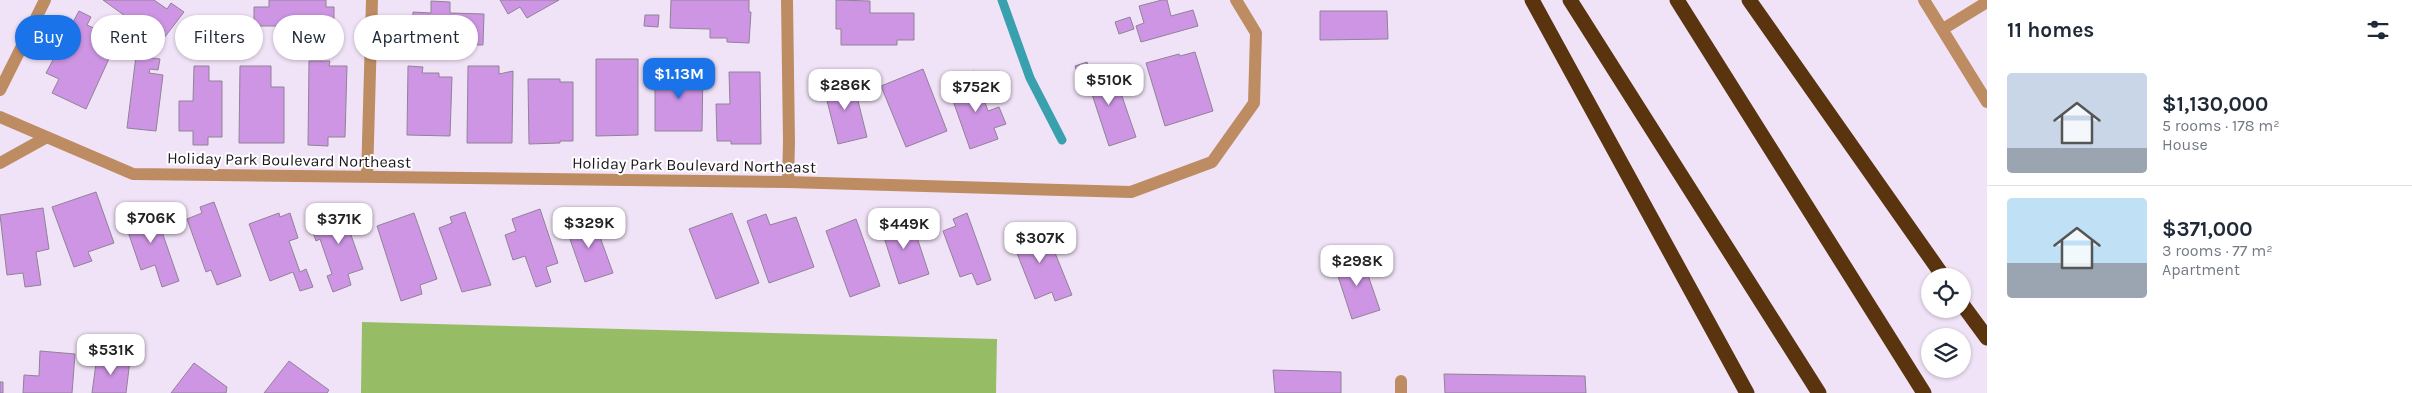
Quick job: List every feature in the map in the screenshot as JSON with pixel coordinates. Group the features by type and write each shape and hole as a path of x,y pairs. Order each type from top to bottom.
{"highway":[{"path":"1532,0 1747,393"},
{"path":"1570,0 1819,393"},
{"path":"1677,0 1924,393"},
{"path":"1749,0 1937,268"},
{"path":"1971,316 1987,338"}],"street":[{"path":"0,90 45,0"},
{"path":"367,177 372,0"},
{"path":"787,0 788,182"},
{"name":"Holiday Park Boulevard Northeast","path":"0,117 133,174 788,182 1131,192 1212,162 1254,103 1256,33 1236,0"},
{"path":"1924,0 1987,102"},
{"path":"1943,29 1987,2"},
{"path":"0,163 47,138"}],"green space":[{"path":"362,322 997,339 996,393 361,393"}],"building":[{"path":"103,0 154,0 167,9 171,3 184,12 182,15 175,15 175,24 165,37 165,15 124,15"},
{"path":"269,0 326,0 326,7 334,7 334,15 273,15 273,26 263,26 263,15 254,15 254,7 269,7"},
{"path":"500,0 559,0 527,18 520,7 508,14"},
{"path":"671,0 749,0 749,12 751,12 749,43 727,42 727,38 710,38 710,29 670,28"},
{"path":"836,0 870,1 870,13 914,13 914,40 897,40 897,45 841,45 841,29 836,29"},
{"path":"1167,0 1171,16 1193,10 1198,26 1141,42 1136,26 1144,23 1139,6"},
{"path":"431,1 450,2 450,13 484,14 483,45 478,45 478,15 413,15 413,12 431,13"},
{"path":"79,11 91,17 87,25 91,27 91,60 108,60 86,109 52,93 59,79 46,73 53,60 81,60 81,15 77,15"},
{"path":"1320,11 1387,11 1388,39 1320,40"},
{"path":"645,15 659,15 658,27 644,26"},
{"path":"1130,17 1134,29 1119,34 1115,22"},
{"path":"1195,52 1213,111 1165,126 1146,63 1179,54 1180,56"},
{"path":"596,59 638,59 638,135 596,136"},
{"path":"136,60 160,60 158,70 150,69 149,73 163,75 156,131 127,128"},
{"path":"309,61 330,61 329,66 347,66 345,137 328,137 328,146 308,145"},
{"path":"1087,62 1092,77 1101,74 1102,80 1115,76 1136,137 1109,146 1087,79 1080,81 1075,66"},
{"path":"194,66 209,66 209,81 222,81 222,137 208,137 208,145 193,145 193,131 179,131 179,101 193,101"},
{"path":"240,66 271,66 271,87 284,87 284,143 239,143"},
{"path":"408,66 423,67 422,73 439,73 439,77 452,77 450,136 407,135"},
{"path":"468,66 499,66 499,74 513,71 512,143 467,143"},
{"path":"923,69 947,131 906,147 881,86"},
{"path":"655,70 703,70 702,131 655,131"},
{"path":"974,71 988,111 999,107 1006,124 994,128 998,139 970,149 951,95 964,90 959,77"},
{"path":"729,72 760,72 761,144 731,144 731,141 717,141 716,104 730,104"},
{"path":"852,77 867,137 838,144 823,85"},
{"path":"528,79 560,79 560,82 573,82 573,141 529,144"},
{"path":"96,192 114,243 88,252 92,261 74,267 52,207"},
{"path":"214,202 241,276 217,285 211,270 206,272 187,219 202,213 200,207"},
{"path":"152,203 179,281 162,287 155,265 141,270 123,217 137,212 135,209"},
{"path":"353,207 362,231 351,235 363,269 348,274 351,285 333,292 327,276 332,274 320,239 316,241 309,221"},
{"path":"43,208 49,249 36,252 41,285 25,287 23,273 7,275 0,215"},
{"path":"540,209 558,263 546,267 551,282 536,287 525,256 513,260 505,235 516,231 512,219"},
{"path":"465,212 491,285 462,292 439,228 452,223 450,217"},
{"path":"279,213 280,217 290,213 298,238 289,241 300,272 306,269 313,287 300,291 293,272 270,281 249,224"},
{"path":"414,213 437,279 420,285 422,294 401,301 377,226"},
{"path":"732,213 759,283 716,299 689,229"},
{"path":"967,213 991,280 977,285 972,273 960,277 943,231 956,226 953,219"},
{"path":"766,214 770,225 796,217 814,267 769,283 747,221"},
{"path":"592,215 613,273 585,282 565,225"},
{"path":"910,216 929,274 899,284 880,225"},
{"path":"856,219 880,286 850,297 826,231"},
{"path":"1030,225 1034,238 1047,233 1072,295 1055,301 1052,292 1035,299 1009,233"},
{"path":"1361,255 1380,310 1352,319 1334,264"},
{"path":"40,351 75,354 72,393 23,393 24,375 39,376"},
{"path":"97,356 130,360 126,393 92,393"},
{"path":"289,361 329,390 327,393 264,393"},
{"path":"194,363 227,387 226,393 171,393"},
{"path":"1273,370 1341,372 1341,393 1275,393"},
{"path":"1444,374 1585,376 1586,393 1445,393"},
{"path":"0,382 3,382 3,393 0,393"}],"waterway":[{"path":"1002,0 1030,78 1062,140"}]}
